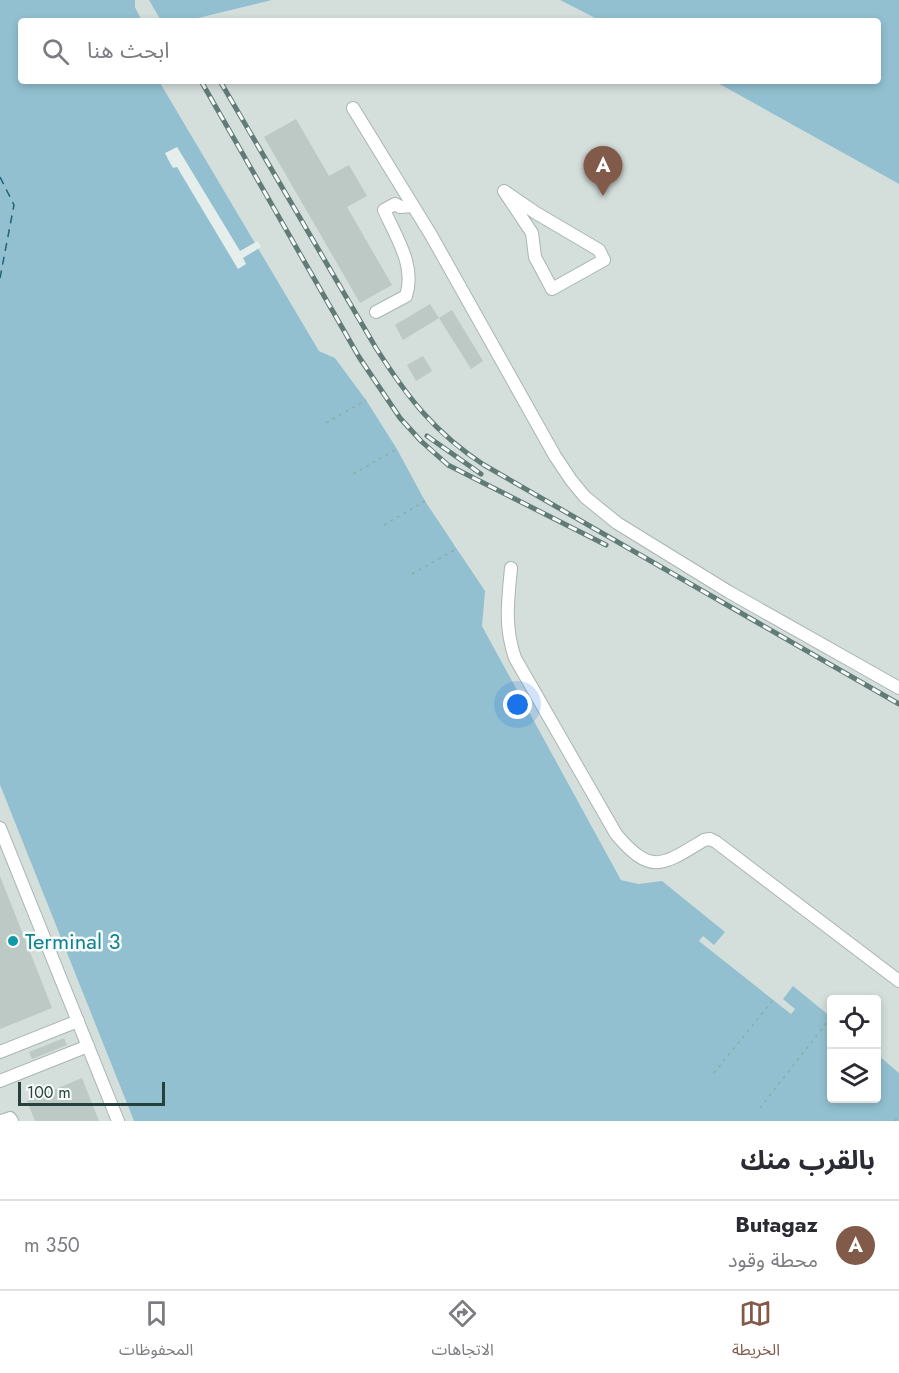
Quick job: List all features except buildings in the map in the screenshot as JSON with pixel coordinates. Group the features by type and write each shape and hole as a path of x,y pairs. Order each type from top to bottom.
{"street":[{"path":"353,108 431,235 555,456 585,497 617,523 899,688"},
{"path":"504,191 536,213 599,250 604,260 552,289 535,257 532,233 504,191"},
{"path":"376,312 406,296 410,284 406,259 384,210 395,204 400,207 413,206"},
{"path":"511,568 507,619 508,639 515,658 616,834 628,849 639,858 659,863 672,859 704,840 710,839 899,981"},
{"path":"0,828 118,1121"},
{"path":"0,1052 78,1021"},
{"path":"0,1081 88,1046"},
{"path":"2,1121 10,1118 12,1121"}],"path":[{"path":"326,423 366,400"},
{"path":"353,474 397,449"},
{"path":"384,525 425,501"},
{"path":"412,574 458,548"},
{"path":"714,1073 773,1000"},
{"path":"759,1108 827,1022"},
{"path":"895,1121 899,1115"}],"shaded area":[{"path":"135,0 149,0 159,18 140,18 135,7"},
{"path":"272,0 560,0 595,18 198,18"},
{"path":"161,84 719,84 899,184 899,1073 881,1057 881,995 827,995 827,1014 793,987 795,1009 791,1014 699,941 702,936 639,884 621,880 482,626 482,617 458,548 425,501 397,449 366,400 335,358 319,351"},
{"path":"0,785 45,898 134,1121 0,1121"}],"water":[{"path":"0,0 135,0 135,7 140,18 18,18 18,84 161,84 319,351 335,358 366,400 397,449 425,501 485,591 482,626 621,880 639,884 662,881 725,932 714,945 703,936 699,941 791,1014 795,1009 783,999 793,986 827,1014 827,1103 881,1103 881,1057 899,1073 899,1121 134,1121 0,785"},
{"path":"149,0 272,0 198,18 159,18"},
{"path":"560,0 899,0 899,184 719,84 881,84 881,18 595,18"}],"pier":[{"path":"177,147 240,251 258,241 261,247 243,258 246,264 238,269 177,167 173,168 165,153"}],"ferry route":[{"path":"0,177 14,205 0,278"}],"railway":[{"path":"203,84 359,357 400,418 448,465 606,545"},
{"path":"222,84 376,348 399,383 436,427 484,465 899,704"},
{"path":"427,436 481,474"}],"place":[{"name":"Butagaz","path":"603,196"},
{"name":"Terminal 3","path":"13,941"}]}
